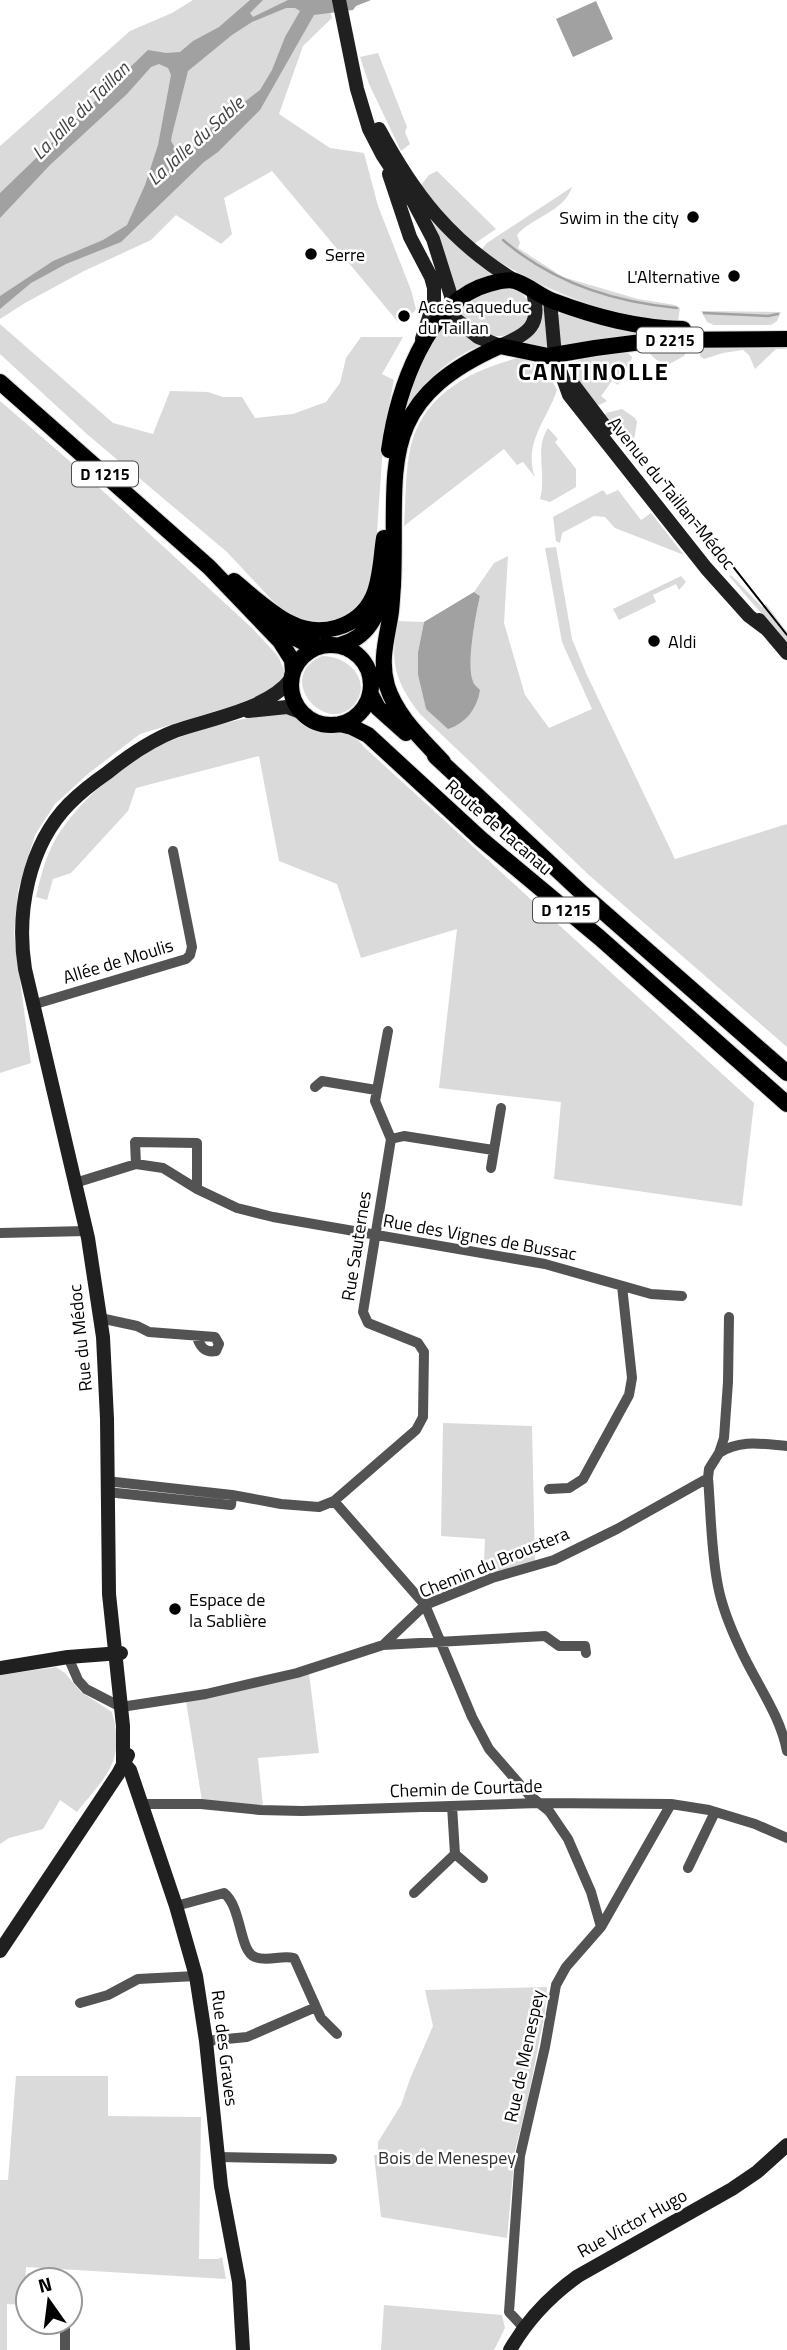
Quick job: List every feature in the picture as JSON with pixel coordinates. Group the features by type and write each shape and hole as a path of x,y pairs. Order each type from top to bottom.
{"main road":[{"name":"D 2215","path":"514,280 550,300 610,320 657,328 787,332"},
{"path":"340,645 352,650 368,669 370,693 360,713 340,724 327,725 314,721 295,703 291,692 292,675 299,660 309,651 320,646 340,645 360,637 375,618 384,584 387,466 392,429 418,354 441,315 464,295 486,284 514,280"},
{"name":"D 2215","path":"500,346 542,356 555,356 657,340 787,339"},
{"path":"443,762 404,719 388,688 383,661 393,581 394,479 398,448 407,423 424,396 461,365 500,346"},
{"name":"D 1215","path":"0,382 209,566 280,640 292,660 292,675"},
{"path":"233,581 290,624 316,631 339,627 359,615 373,597 384,538"},
{"name":"D 1215","path":"209,566 233,581 296,640 320,646"},
{"path":"368,669 371,648 384,618 393,581"},
{"name":"Route de Lacanau","path":"370,693 384,714 443,762 583,894 787,1073"},
{"name":"Route de Lacanau","path":"340,724 368,735 481,839 600,938 787,1104"}],"street":[{"path":"339,0 365,119 383,156 429,230 445,275 451,306"},
{"path":"353,62 378,127 411,182 456,237 473,253 514,280"},
{"path":"383,156 410,237 434,288 434,303 418,354"},
{"path":"500,346 525,334 533,325 537,311 533,291"},
{"name":"Avenue du Taillan-Médoc","path":"550,300 555,356 562,373 787,653"},
{"name":"D 2215","path":"451,306 455,321 478,337 500,346"},
{"name":"Rue du Médoc","path":"0,1951 131,1751 133,1732 115,1653 108,1554 107,1419 100,1318 86,1231 32,1005 23,953 22,912 38,855 60,814 91,785 146,744 173,732 240,711 279,692 292,675"},
{"name":"Rue du Médoc","path":"240,711 279,707 303,713"},
{"name":"Allée de Moulis","path":"32,1005 186,959 190,955 192,947 173,851"},
{"path":"388,1031 375,1101 391,1139 404,1136 493,1150"},
{"path":"315,1087 322,1081 376,1090"},
{"path":"491,1168 500,1108"},
{"name":"Rue Sauternes","path":"334,1501 416,1430 423,1417 424,1352 418,1343 368,1323 363,1312 391,1139"},
{"path":"75,1183 136,1164 135,1142 197,1143 197,1189"},
{"name":"Rue des Vignes de Bussac","path":"136,1164 163,1168 197,1189 237,1208 273,1217 545,1264 650,1294 682,1296"},
{"path":"0,1233 86,1231"},
{"path":"550,1489 569,1488 583,1479 629,1395 632,1378 622,1286"},
{"path":"729,1317 724,1438 709,1469 708,1478 715,1563 721,1598 740,1648 770,1707 787,1751"},
{"path":"100,1318 136,1326 149,1332 197,1337"},
{"path":"719,1453 733,1445 741,1444 787,1446"},
{"name":"Chemin du Broustera","path":"126,1707 206,1694 297,1673 383,1645 425,1605 492,1578 554,1560 617,1529 708,1478"},
{"path":"107,1486 231,1505 232,1495 281,1504 319,1507 334,1501 425,1605 472,1717 489,1749 529,1795 550,1811 568,1839 591,1892 601,1927"},
{"path":"383,1645 545,1636 559,1646 585,1646 586,1653"},
{"path":"0,1668 68,1657 115,1653"},
{"path":"68,1657 78,1681 86,1689 126,1707"},
{"name":"Rue des Graves","path":"123,1762 130,1770 176,1906 196,1976 206,2041 221,2186 239,2282 243,2350"},
{"name":"Chemin de Courtade","path":"141,1804 201,1804 302,1811 538,1802 671,1804 715,1812 755,1824 787,1838"},
{"name":"Rue de Menespey","path":"523,2327 509,2312 520,2157 556,1985 566,1967 601,1927 671,1804"},
{"path":"452,1806 455,1854 483,1878"},
{"path":"688,1868 715,1812"},
{"path":"414,1893 455,1854"},
{"path":"176,1906 224,1893 232,1899 246,1948 251,1955 258,1959 286,1956 294,1958 321,2018 337,2034"},
{"path":"80,2003 108,1995 138,1979 196,1976"},
{"path":"206,2041 247,2037 316,2007"},
{"name":"Rue Victor Hugo","path":"510,2350 523,2327 560,2289 578,2276 732,2189 757,2172 787,2145"},
{"path":"218,2157 332,2159"}],"green space":[{"path":"193,0 327,0 332,18 303,46 279,114 330,148 364,153 378,206 416,309 406,322 398,322 272,171 224,198 232,234 221,244 176,215 151,240 84,271 0,319 0,146 130,31 172,13"},
{"path":"378,53 407,127 405,132 410,144 401,151 369,84 360,57"},
{"path":"437,171 496,229 474,244 447,219 421,185 429,175"},
{"path":"402,175 453,241 494,275 472,283 454,294"},
{"path":"572,187 562,203 517,235 520,243 518,248 563,277 638,299 675,305 680,308 678,321 639,317 594,306 537,283 483,252 482,249 487,243"},
{"path":"501,287 520,292 531,303 529,321 508,334 496,336 482,331 462,318 458,311 462,304"},
{"path":"542,308 548,350 516,346"},
{"path":"701,311 781,312 777,321 771,325 714,325 707,322"},
{"path":"563,312 658,333 559,348 556,316"},
{"path":"444,320 481,345 442,368 422,388 398,426 413,380"},
{"path":"0,324 113,423 153,434 170,391 208,392 223,397 242,397 255,418 293,414 326,402 340,383 346,358 361,337 403,337 382,374 394,380 384,431 374,575 363,603 337,622 321,625 290,616 227,552 88,435 0,354"},
{"path":"777,343 787,349 776,349 755,369 749,355 743,350 704,359 700,356 706,345"},
{"path":"689,346 684,356 666,366 646,349"},
{"path":"627,352 632,357 630,365 618,385 612,381 601,396 607,401 599,405 589,401 570,376 573,364 580,359"},
{"path":"518,358 542,369 557,390 534,442 532,465 535,477 523,462 517,465 504,449 404,526 410,450 424,415 449,389 465,379 499,363"},
{"path":"0,401 80,470 252,628 278,656 286,674 283,682 275,689 236,705 140,734 89,773 55,804 35,835 18,890 14,934 31,1063 0,1073"},
{"path":"622,409 637,422 633,446 623,436 619,439 602,418 606,413"},
{"path":"548,428 558,439 555,442 576,469 576,487 550,502 540,499 541,453"},
{"path":"603,490 607,495 618,490 641,520 651,513 684,555 615,528 605,517 594,516 562,533 560,543 556,541 553,517"},
{"path":"556,547 572,639 675,859 787,824 787,1047 590,876 420,714 402,686 394,655 396,621 424,622 418,652 418,675 426,709 480,690 471,674 472,639 480,596 474,592 494,563 508,556 504,623 525,695 549,728 592,709 562,642 545,548"},
{"path":"681,576 686,582 679,590 676,584 653,595 656,602 619,620 613,609"},
{"path":"729,576 762,607 766,604 787,632 787,643"},
{"path":"322,656 339,659 354,670 358,677 360,693 356,702 345,712 332,714 320,710 310,702 304,690 302,678 308,666"},
{"path":"285,713 314,729 347,734 358,740 754,1103 742,1206 554,1179 561,1102 439,1088 457,929 361,958 337,884 279,861 259,756 136,788 128,811 71,873 53,879 47,900 36,897 42,871 60,832 82,804 123,768 165,743 198,731 235,721"},
{"path":"443,1423 532,1426 535,1564 483,1582 485,1539 441,1536"},
{"path":"56,1667 65,1673 81,1692 112,1712 116,1729 115,1756 105,1777 77,1812 60,1800 43,1829 9,1838 0,1844 0,1675"},
{"path":"309,1673 319,1753 258,1758 263,1806 202,1801 186,1701"},
{"name":"Bois de Menespey","path":"547,1987 545,2012 515,2151 507,2238 381,2217 374,2155 378,2155 378,2142 401,2105 433,2026 425,1990"},
{"path":"16,2076 108,2076 108,2116 201,2117 199,2259 222,2257 226,2279 84,2270 84,2266 14,2266 14,2304 7,2304 7,2350 0,2350 0,2180 8,2180"},
{"path":"384,2305 502,2315 505,2328 494,2350 381,2350"}],"shaded area":[{"path":"250,0 263,0 250,13 253,17 288,0 371,0 353,10 314,15 260,110 121,242 66,264 31,283 0,309 0,296 53,261 103,240 127,225 145,185 158,145 171,75 168,68 159,64 151,67 127,94 50,165 0,218 0,193 148,50 180,52 193,41 219,27","holes":["286,8 300,11 260,90 199,137 192,153 177,151 171,141 188,71 252,22"]},
{"path":"596,1 613,39 573,57 556,19"},
{"path":"474,592 480,596 472,639 471,674 480,690 470,714 448,729 426,709 418,675 418,652 424,622"}],"waterway":[{"path":"503,240 542,268 584,288 630,301 677,308"},
{"path":"704,313 768,316 778,314"}],"tram line":[{"path":"660,474 787,635"}],"place":[{"name":"Swim in the city","path":"693,217"},
{"name":"Serre","path":"311,254"},
{"name":"L'Alternative","path":"734,276"},
{"name":"Accès aqueduc du Taillan","path":"404,316"},
{"name":"Aldi","path":"654,641"},
{"name":"Espace de la Sablière","path":"175,1609"}],"district":[{"name":"CANTINOLLE","path":"594,371"}],"water label":[{"name":"La Jalle du Taillan","path":"80,110"},
{"name":"La Jalle du Sable","path":"195,140"}]}
